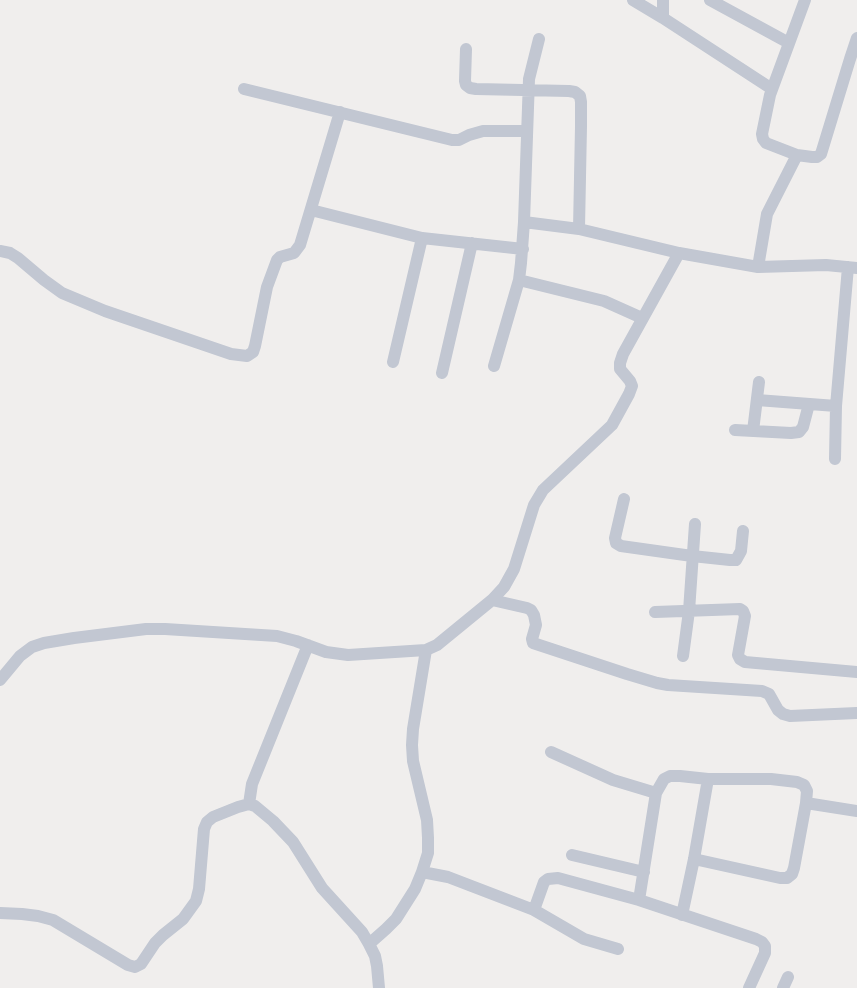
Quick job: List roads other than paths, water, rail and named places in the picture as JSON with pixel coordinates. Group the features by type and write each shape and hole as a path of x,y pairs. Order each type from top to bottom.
{"street":[{"path":"633,0 772,89"},
{"path":"663,0 663,18"},
{"path":"710,0 789,44"},
{"path":"805,0 772,89 762,134 766,144 797,155 816,157 821,154 857,38"},
{"path":"494,366 519,280 524,222 528,91 529,79 539,39"},
{"path":"466,49 465,81 466,85 470,88 528,91 569,91 575,92 580,96 582,102 582,126 579,228"},
{"path":"244,89 452,140 459,140 483,130 527,131"},
{"path":"0,251 10,253 18,258 62,293 105,311 230,354 247,356 253,352 255,346 267,287 277,260 280,257 294,253 298,249 340,112"},
{"path":"758,267 767,214 797,155"},
{"path":"311,210 422,238 522,249"},
{"path":"524,222 579,228 679,253 758,267 826,265 853,268 836,406 835,458"},
{"path":"393,362 422,238"},
{"path":"442,373 472,243"},
{"path":"0,680 20,656 32,647 44,643 74,638 146,629 278,636 326,652 348,655 426,650 437,645 492,600 504,587 514,569 534,505 543,490 612,425 630,394 632,386 630,381 620,369 623,354 679,253"},
{"path":"519,280 604,301 642,318"},
{"path":"753,430 760,382"},
{"path":"757,400 836,406"},
{"path":"735,430 791,433 799,432 803,427 809,404"},
{"path":"624,499 615,538 616,543 627,548 736,560 741,551 743,531"},
{"path":"682,656 689,611 695,524"},
{"path":"492,600 531,610 534,615 536,625 532,639 534,643 657,684 762,691 769,694 778,710 783,714 790,716 857,713"},
{"path":"656,612 740,609 743,611 745,616 738,656 745,662 857,672"},
{"path":"250,804 252,784 308,645"},
{"path":"369,944 396,919 415,888 428,853 427,820 413,761 412,745 413,729 426,650"},
{"path":"551,752 613,780 656,792"},
{"path":"639,900 656,792 664,779 670,776 680,776 708,779 771,779 797,782 804,785 807,791 806,803 794,868 792,874 787,878 780,878 694,859"},
{"path":"682,915 694,859 708,779"},
{"path":"806,803 857,811"},
{"path":"0,913 38,916 53,920 128,965 135,967 141,964 155,943 183,919 196,901 199,889 204,829 207,822 213,817 250,804 255,806 273,821 293,842 315,878 362,932 375,956 379,988"},
{"path":"572,855 644,872"},
{"path":"422,872 448,877 534,910 584,939 618,949"},
{"path":"534,910 544,882 553,878 639,900 762,942 765,946 765,953 749,988"}]}
